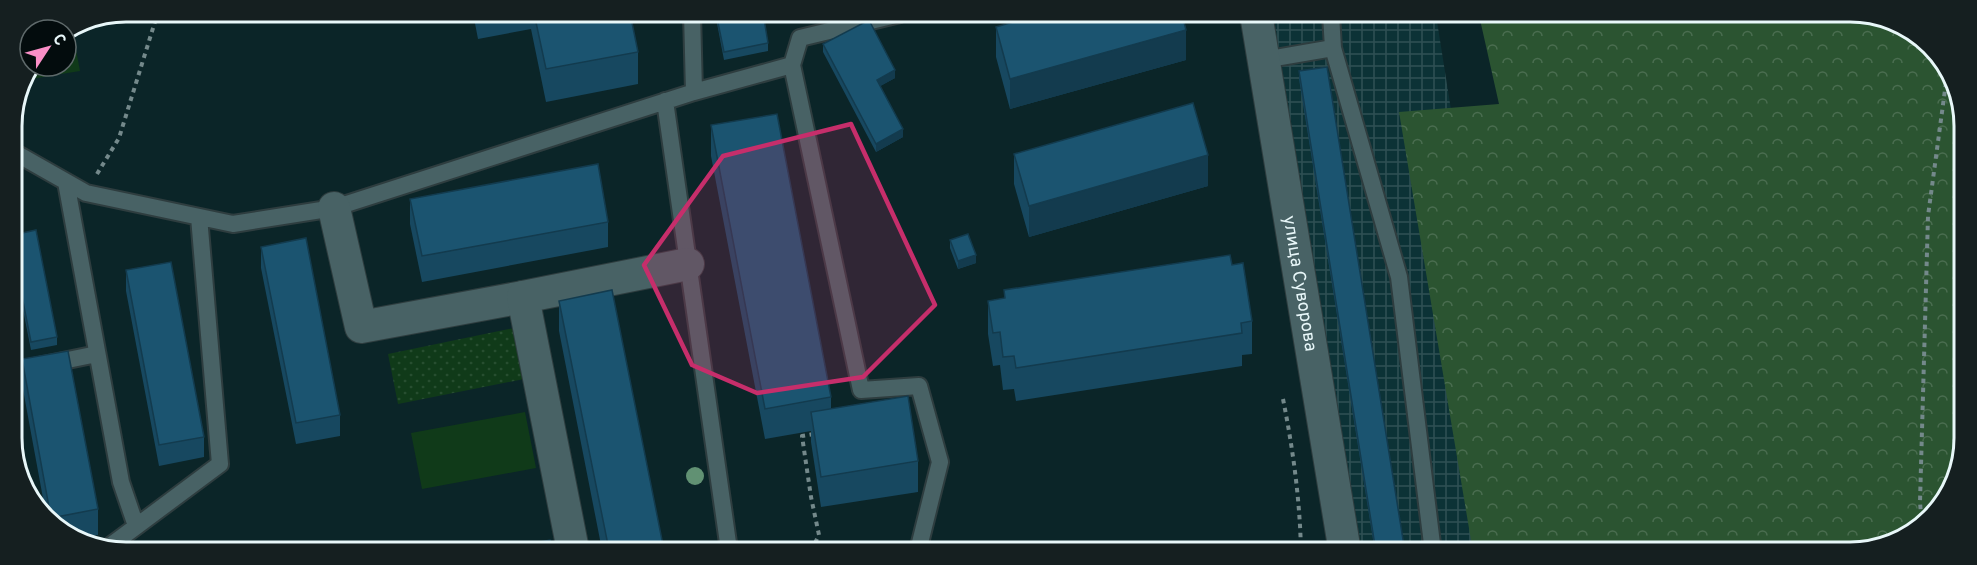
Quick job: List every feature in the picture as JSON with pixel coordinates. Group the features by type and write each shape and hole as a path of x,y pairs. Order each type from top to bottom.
{"street":[{"name":"улица Суворова","path":"1257,22 1343,542"},
{"path":"334,208 361,327 688,264"},
{"path":"523,297 572,543"}],"lane":[{"path":"692,22 694,92"},
{"path":"867,22 800,38 792,65 861,390 919,386 940,462 920,543"},
{"path":"1331,22 1333,48 1399,277 1432,542"},
{"path":"1264,60 1333,48"},
{"path":"23,157 86,193 233,224 334,208 665,101 792,65"},
{"path":"665,101 728,543"},
{"path":"66,182 121,482 136,526"},
{"path":"115,542 220,464 199,217"},
{"path":"22,369 97,354"}],"path":[{"path":"86,193 119,138 155,22"},
{"path":"1921,515 1928,216 1946,85"},
{"path":"1283,399 1293,451 1301,542"},
{"path":"815,543 819,535 802,436 823,432"}],"highlighted area":[{"path":"851,124 935,305 863,377 757,393 692,365 644,265 723,156"}],"shaded area":[{"path":"1273,22 1437,22 1519,542 1355,542"}],"green space":[{"path":"1481,22 1850,22 1890,30 1903,36 1924,53 1941,75 1953,106 1954,452 1944,484 1924,512 1903,529 1871,541 1857,542 1471,542 1399,112 1499,104"},
{"path":"519,327 529,378 398,404 388,354"},
{"path":"525,412 536,468 422,489 411,433"}],"building":[{"path":"536,22 632,22 638,52 546,69"},
{"path":"718,22 764,22 768,43 724,52"},
{"path":"865,22 870,22 895,70 877,80 903,129 876,144 823,44"},
{"path":"1013,22 1184,22 1186,30 1010,79 996,27"},
{"path":"1327,67 1403,542 1374,542 1299,71"},
{"path":"1193,103 1208,155 1029,206 1014,154"},
{"path":"777,114 831,397 765,409 711,125"},
{"path":"598,164 608,222 422,256 410,199"},
{"path":"36,230 57,337 31,342 22,299 23,233"},
{"path":"968,234 976,255 958,261 950,240"},
{"path":"306,238 340,415 296,423 261,247"},
{"path":"1230,255 1232,265 1243,263 1252,321 1241,323 1242,333 1016,368 1014,356 1003,357 1000,332 993,333 988,301 1005,298 1004,290"},
{"path":"171,262 204,437 159,445 126,270"},
{"path":"612,290 663,543 608,543 559,301"},
{"path":"68,351 98,509 58,517 49,508 22,359"},
{"path":"908,396 918,461 821,477 811,412"}]}
